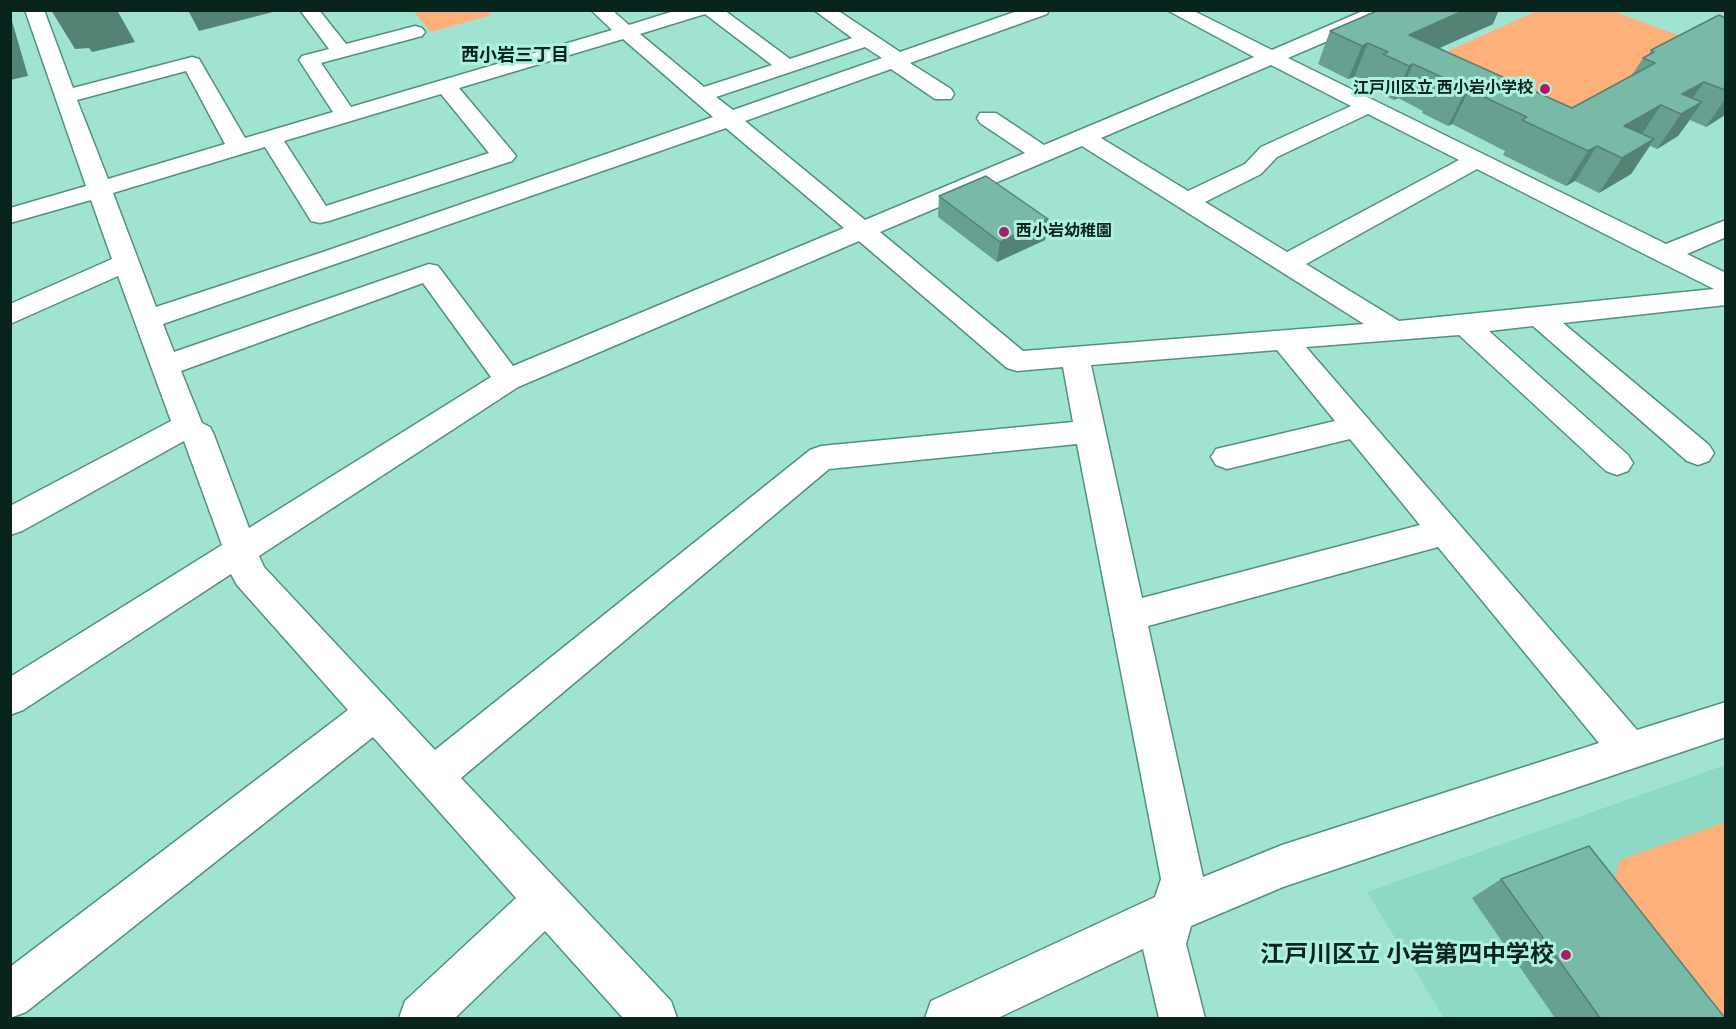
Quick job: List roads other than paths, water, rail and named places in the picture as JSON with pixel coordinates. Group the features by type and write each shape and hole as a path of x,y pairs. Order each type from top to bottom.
{"street":[{"path":"34,10 101,190 125,263 190,431 199,435 249,574 373,714 654,1018"},
{"path":"309,10 342,52"},
{"path":"600,10 1017,361 1466,325 1725,296"},
{"path":"10,216 699,10"},
{"path":"711,10 787,66"},
{"path":"823,10 898,60 899,65 943,94"},
{"path":"147,320 318,261 327,260 1040,10"},
{"path":"1176,10 1725,284"},
{"path":"10,698 508,381 1383,10"},
{"path":"346,116 309,60 415,32"},
{"path":"700,95 867,40"},
{"path":"66,96 192,63 239,148"},
{"path":"271,138 320,216 504,156 446,86"},
{"path":"1187,201 1253,169 1269,152 1368,106"},
{"path":"988,118 1043,154"},
{"path":"1084,137 1395,331"},
{"path":"1287,263 1477,160"},
{"path":"1665,254 1725,227"},
{"path":"10,315 125,263"},
{"path":"165,366 429,272 508,381"},
{"path":"1539,317 1698,453"},
{"path":"1466,325 1617,463"},
{"path":"1285,341 1355,427 1630,751"},
{"path":"1075,356 1182,879 1168,928 1182,1018"},
{"path":"10,522 188,425"},
{"path":"1227,457 1355,427"},
{"path":"432,777 822,458 1091,431"},
{"path":"1129,616 1445,532"},
{"path":"10,996 373,714"},
{"path":"948,1018 1168,928 1282,867 1725,719"},
{"path":"422,1018 545,900"}],"place":[{"name":"江戸川区立 西小岩小学校","path":"1545,89"},
{"name":"西小岩幼稚園","path":"1004,232"},
{"name":"江戸川区立 小岩第四中学校","path":"1566,955"}],"district":[{"name":"西小岩三丁目","path":"515,56"}]}
